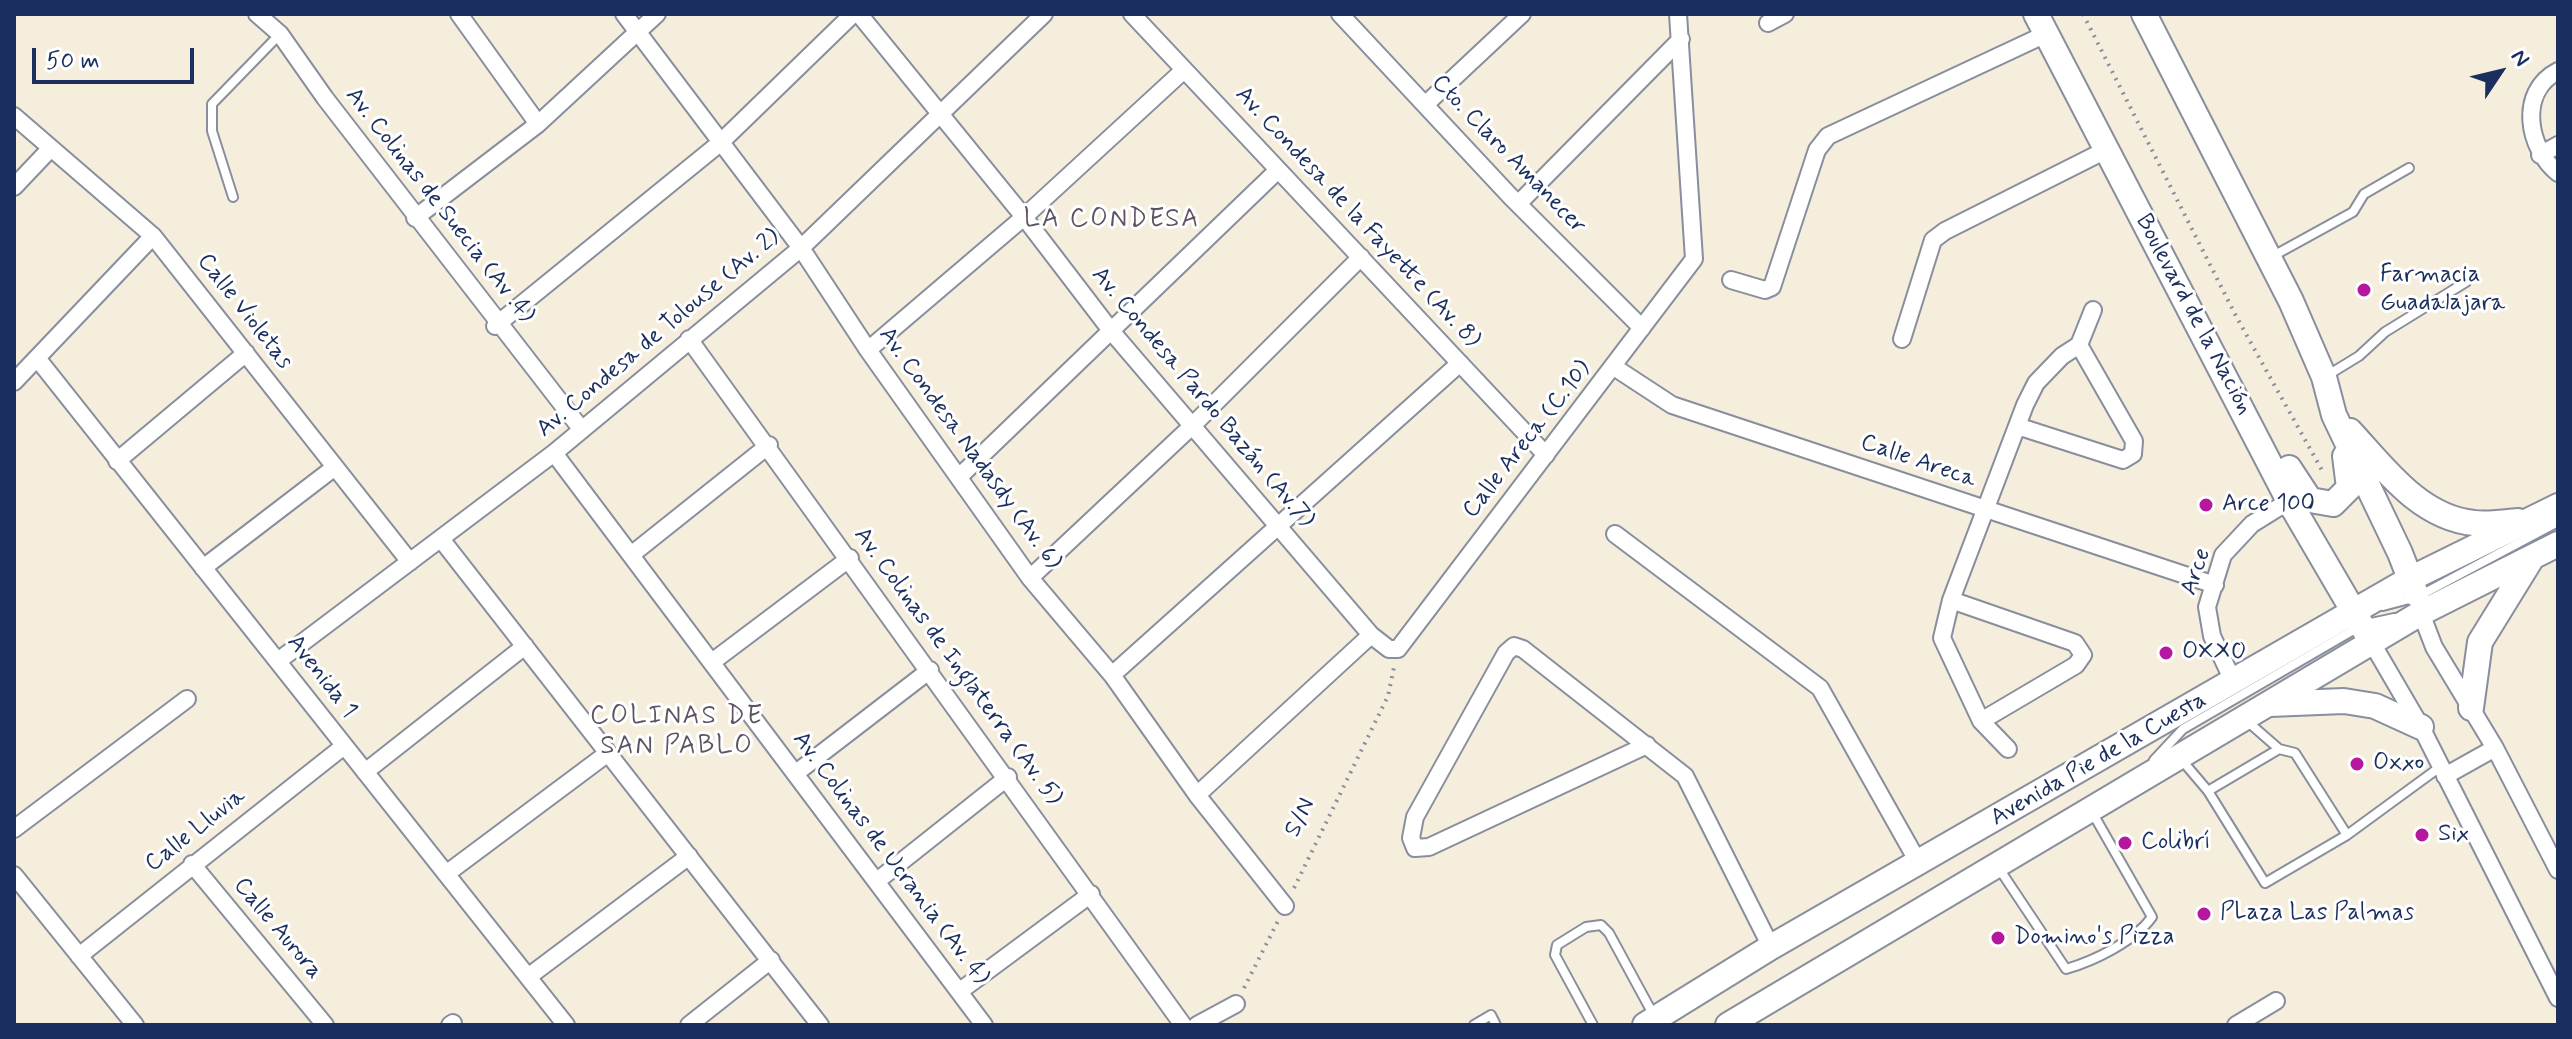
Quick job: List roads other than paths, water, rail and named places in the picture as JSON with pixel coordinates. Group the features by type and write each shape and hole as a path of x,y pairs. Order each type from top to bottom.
{"main road":[{"path":"2144,14 2269,258 2324,377 2350,481 2340,501 2325,505 2305,494 2200,327"},
{"name":"Boulevard de la Nación","path":"2041,24 2289,501 2363,627"},
{"path":"2334,415 2419,503 2455,520 2476,523 2530,521"},
{"path":"2334,415 2416,596"},
{"name":"Avenida Pie de la Cuesta","path":"1656,1023 1718,978 1918,862 2234,683 2363,627 2558,506"},
{"name":"Avenida Pie de la Cuesta","path":"1728,1025 1795,982 1998,866 2090,808 2268,704 2363,627 2416,596 2531,560 2558,544"},
{"path":"2471,708 2480,642 2531,560"},
{"path":"2268,704 2344,701 2375,706 2421,727"}],"street":[{"name":"Av. Colinas de Suecia (Av .4)","path":"257,14 280,34 497,324 582,430"},
{"path":"459,14 538,124"},
{"name":"Av. Condesa Nadasdy (Av. 6)","path":"624,14 801,248 868,350 1030,578 1112,675 1197,795 1285,906"},
{"path":"416,217 538,124 657,14"},
{"path":"497,324 720,143 856,14"},
{"name":"Av. Condesa Pardo Bazán (Av.7)","path":"856,14 1024,217 1112,332 1279,528 1371,635 1389,649 1398,649"},
{"name":"Av. Condesa de Tolouse (Av. 2)","path":"278,661 554,453 801,248 1044,14"},
{"name":"Av. Condesa de la Fayette (Av. 8)","path":"1132,14 1546,455"},
{"name":"Cto. Claro Amanecer","path":"1340,14 1427,103 1518,204 1642,328"},
{"path":"1427,103 1522,14"},
{"path":"1518,204 1681,39 1678,14"},
{"path":"1768,23 1785,14"},
{"path":"1731,280 1765,290 1772,287 1817,150 1828,136 2041,24"},
{"name":"Calle Areca (C.10)","path":"1398,649 1694,259 1681,39"},
{"path":"868,350 1024,217 1184,70"},
{"path":"2558,71 2540,87 2531,113 2531,128 2540,155 2558,173"},
{"name":"Calle Violetas","path":"14,116 153,236 410,562"},
{"path":"2540,155 2558,145"},
{"path":"14,187 51,148"},
{"path":"1902,339 1933,240 1945,231 2106,150"},
{"path":"959,477 1278,170"},
{"path":"14,382 153,236"},
{"path":"1030,578 1192,426 1361,257"},
{"path":"2008,749 1981,721 1942,638 1951,600 2036,383 2062,356 2079,345 2093,310"},
{"name":"Av. Colinas de Inglaterra (Av. 5)","path":"689,339 769,445 1183,1025"},
{"path":"2017,426 2123,460 2133,454 2134,441 2079,345"},
{"path":"117,461 246,353"},
{"name":"Avenida 1","path":"37,358 566,1025"},
{"path":"1112,675 1460,363"},
{"name":"Calle Areca","path":"1614,367 1672,405 2215,585"},
{"path":"631,555 769,445"},
{"name":"Av. Colinas de Ucrania (Av. 4)","path":"554,453 984,1025"},
{"path":"203,568 335,467"},
{"name":"Arce","path":"2234,683 2212,636 2207,607 2223,555 2252,524 2289,501"},
{"path":"1615,534 1820,688 1918,862"},
{"path":"441,539 820,1025"},
{"path":"712,662 850,558"},
{"path":"2416,596 2434,647 2495,748 2558,870"},
{"path":"1951,600 2075,643 2083,655 2076,665 1981,721"},
{"path":"2363,627 2421,727 2558,998"},
{"path":"1197,795 1371,635"},
{"path":"365,772 525,646"},
{"path":"1647,745 1429,847 1415,848 1412,843 1415,817 1506,653 1514,646 1523,649 1647,745 1685,776 1771,947"},
{"path":"796,773 930,670"},
{"path":"14,829 187,699"},
{"name":"Calle Lluvia","path":"79,956 344,746"},
{"path":"2443,771 2495,748"},
{"path":"446,874 608,753"},
{"path":"877,881 1008,777"},
{"path":"528,977 689,856"},
{"name":"Calle Aurora","path":"192,864 325,1025"},
{"path":"14,875 135,1025"},
{"path":"960,991 1091,894"},
{"path":"689,1025 771,960"},
{"path":"2238,1025 2276,1001"},
{"path":"1197,1025 1236,1004"}],"lane":[{"path":"233,197 212,131 212,104 280,34"},
{"path":"2269,258 2353,212 2364,194 2409,168"},
{"path":"2324,377 2359,356 2385,332 2466,282"},
{"path":"2416,596 2558,522"},
{"path":"2135,782 2183,729 2363,627"},
{"path":"2244,718 2279,749 2295,753 2347,835"},
{"path":"2208,791 2279,749"},
{"path":"2178,756 2208,791 2265,883 2347,835 2443,771"},
{"path":"1998,866 2066,969 2081,965 2144,929 2152,917 2090,808"},
{"path":"1593,1025 1555,955 1557,945 1586,927 1601,925 1609,933 1656,1023"},
{"path":"1474,1025 1491,1015 1496,1025"}],"place":[{"name":"Farmacia Guadalajara","path":"2364,290"},
{"name":"Arce 100","path":"2206,505"},
{"name":"OXXO","path":"2166,653"},
{"name":"Oxxo","path":"2357,764"},
{"name":"Six","path":"2422,835"},
{"name":"Colibrí","path":"2125,843"},
{"name":"PLaza Las Palmas","path":"2204,914"},
{"name":"Domino's Pizza","path":"1998,938"}],"district":[{"name":"LA CONDESA","path":"1112,221"},
{"name":"COLINAS DE SAN PABLO","path":"677,733"}]}
